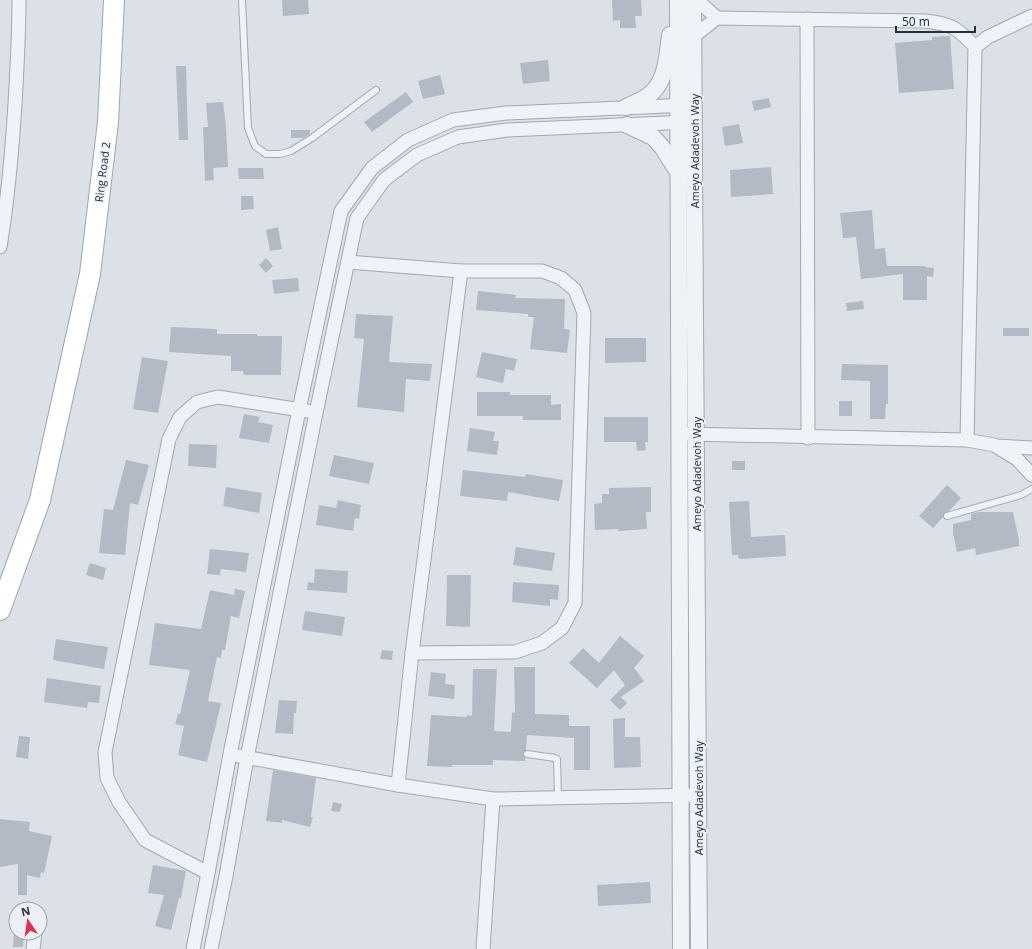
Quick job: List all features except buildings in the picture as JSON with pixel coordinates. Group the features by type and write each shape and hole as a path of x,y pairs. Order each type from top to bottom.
{"main road":[{"name":"Ring Road 2","path":"0,610 40,500 90,274 108,122 114,0"}],"street":[{"path":"0,247 11,167 19,30 19,0"},
{"path":"626,107 649,96 660,83 664,73 677,0"},
{"name":"Ameyo Adadevoh Way","path":"677,0 686,105 696,435 700,947"},
{"name":"Ameyo Adadevoh Way","path":"686,105 694,36 693,0"},
{"path":"697,0 717,18"},
{"path":"694,36 717,18 925,21 946,24 963,33 975,47 967,440"},
{"path":"975,47 988,37 1031,18"},
{"path":"807,19 808,438"},
{"path":"193,949 230,754 299,410 341,211 372,168 408,140 453,120 506,113 686,105"},
{"path":"210,949 226,876 247,758 316,413 357,218 384,180 417,155 458,137 507,130 686,122"},
{"name":"Ameyo Adadevoh Way","path":"681,949 678,172 686,122"},
{"path":"627,125 653,137 662,147 678,172"},
{"path":"348,262 461,271 542,270 561,278 574,290 584,313 575,603 562,628 542,643 515,652 412,653"},
{"path":"398,785 412,653 461,271"},
{"path":"208,873 145,840 119,802 107,778 105,752 169,439 180,417 197,402 218,397 316,413"},
{"path":"679,434 808,438 967,440 994,445 1032,448"},
{"path":"994,445 1017,459 1032,475"},
{"path":"230,754 398,785 493,799 698,796"},
{"path":"483,949 493,799"}],"lane":[{"path":"242,0 248,128 255,146 266,154 280,154 291,151 312,138 376,90"},
{"path":"947,516 1021,495 1032,489"},
{"path":"527,754 557,759 558,798"}]}
